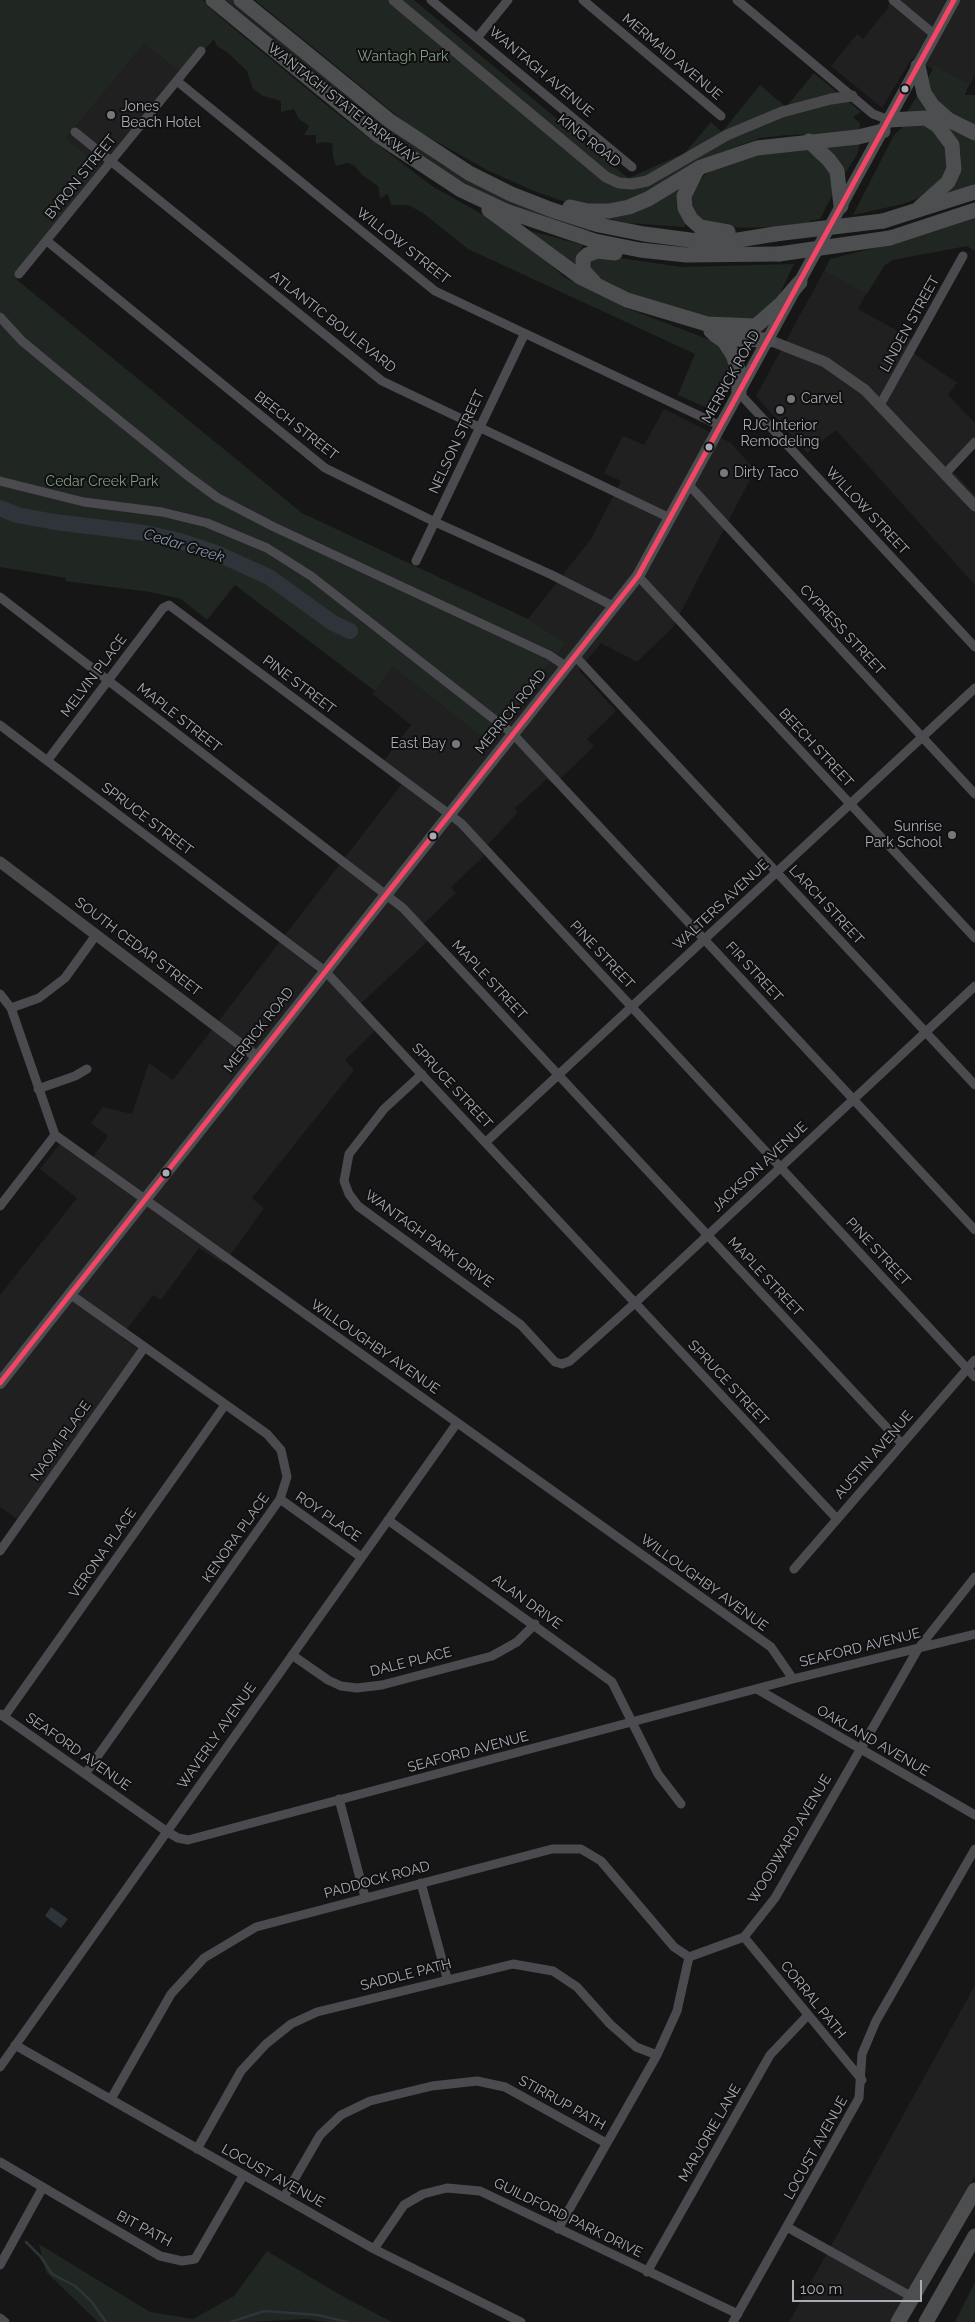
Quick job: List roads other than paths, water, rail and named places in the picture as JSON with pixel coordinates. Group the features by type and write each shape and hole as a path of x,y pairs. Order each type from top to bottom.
{"highway":[{"name":"WANTAGH STATE PARKWAY","path":"213,0 379,136 461,190 515,214 595,241 640,250 714,256 779,254 890,238 975,210"},
{"name":"WANTAGH STATE PARKWAY","path":"241,0 390,122 469,173 552,210 599,225 644,234 690,240 732,241 883,221 975,192"},
{"path":"918,66 924,93 932,105 949,120 975,133"},
{"path":"469,173 570,207 602,211 629,207 648,199 724,158 757,148 858,137 886,125 926,118 938,126 952,145 954,169 948,182 918,209"},
{"path":"809,142 829,160 837,172 841,206"},
{"path":"696,172 684,196 685,208 691,219 700,227 714,231 775,234"},
{"path":"461,190 562,266 601,288 736,339 769,340"},
{"path":"601,288 587,276 582,265 587,255 597,251 628,254 714,256"},
{"path":"680,318 721,326 756,326 781,304 800,282"},
{"path":"708,330 724,341 733,355 738,370 739,393"},
{"path":"898,2322 975,2190"},
{"path":"912,2297 930,2316 975,2236"}],"main road":[{"name":"MERRICK ROAD","path":"0,1383 638,576 954,0"}],"street":[{"name":"KING ROAD","path":"394,0 606,177 619,183 632,184 647,181 727,136 782,112 831,98 852,96"},
{"name":"WANTAGH AVENUE","path":"431,0 632,166"},
{"path":"477,38 508,0"},
{"name":"MERMAID AVENUE","path":"583,0 721,116"},
{"path":"737,0 886,125"},
{"path":"893,0 935,35"},
{"name":"BYRON STREET","path":"19,274 201,51"},
{"name":"WILLOW STREET","path":"177,81 435,291 721,426"},
{"name":"ATLANTIC BOULEVARD","path":"75,132 382,381 670,518"},
{"name":"BEECH STREET","path":"47,241 325,468 435,522 552,575 615,607"},
{"name":"LINDEN STREET","path":"880,405 963,256"},
{"path":"0,317 22,340 188,476 218,498 274,527 549,655 567,667"},
{"name":"NELSON STREET","path":"416,561 478,427 524,334"},
{"path":"769,340 825,362 865,390 975,506"},
{"name":"WILLOW STREET","path":"739,393 975,647"},
{"path":"945,474 975,442"},
{"name":"FIR STREET","path":"0,481 84,502 162,512 207,523 267,548 311,576 512,734 975,1230"},
{"name":"CYPRESS STREET","path":"689,485 975,794"},
{"name":"BEECH STREET","path":"638,576 975,938"},
{"name":"MAPLE STREET","path":"0,597 403,908 902,1444"},
{"name":"PINE STREET","path":"163,608 168,605 173,608 465,827 975,1377"},
{"name":"MELVIN PLACE","path":"47,761 163,608"},
{"name":"LARCH STREET","path":"575,656 975,1084"},
{"name":"WALTERS AVENUE","path":"486,1142 975,688"},
{"name":"SPRUCE STREET","path":"0,725 325,971 837,1520"},
{"name":"SOUTH CEDAR STREET","path":"0,862 257,1057"},
{"path":"11,1008 39,998 65,978 96,935"},
{"name":"JACKSON AVENUE","path":"562,1364 570,1361 635,1303 975,986"},
{"path":"0,994 11,1008 55,1135 0,1206"},
{"path":"38,1090 75,1076 87,1069"},
{"name":"WANTAGH PARK DRIVE","path":"422,1074 384,1109 349,1154 344,1181 349,1194 358,1206 521,1325 555,1362 562,1364"},
{"name":"WILLOUGHBY AVENUE","path":"55,1135 144,1201 771,1647 793,1679"},
{"name":"KENORA PLACE","path":"70,1294 267,1434 280,1450 287,1477 280,1500 85,1774"},
{"name":"NAOMI PLACE","path":"0,1551 144,1348"},
{"name":"AUSTIN AVENUE","path":"794,1569 975,1360"},
{"name":"VERONA PLACE","path":"2,1715 225,1405"},
{"name":"WAVERLY AVENUE","path":"0,2067 457,1422"},
{"name":"ROY PLACE","path":"280,1500 361,1557"},
{"name":"ALAN DRIVE","path":"388,1520 612,1682 658,1774 681,1804"},
{"name":"WOODWARD AVENUE","path":"689,1957 744,1936 775,1898 918,1649 975,1577"},
{"name":"DALE PLACE","path":"292,1655 341,1686 357,1688 382,1685 492,1656 517,1642 534,1624"},
{"name":"SEAFORD AVENUE","path":"2,1715 166,1831 178,1838 188,1840 634,1723 793,1679 975,1634"},
{"name":"OAKLAND AVENUE","path":"757,1690 975,1816"},
{"path":"339,1799 365,1897"},
{"name":"PADDOCK ROAD","path":"110,2099 171,1994 204,1958 256,1927 552,1849 581,1849 601,1861 674,1947 689,1957"},
{"name":"LOCUST AVENUE","path":"735,2318 859,2098 862,2080 862,2054 876,2021 975,1850"},
{"path":"421,1883 446,1978"},
{"name":"CORRAL PATH","path":"744,1936 862,2080"},
{"path":"558,2229 657,2055 677,2011 689,1957"},
{"name":"SADDLE PATH","path":"197,2149 241,2071 266,2044 291,2024 317,2012 446,1978 513,1964 553,1971 577,1987 610,2024 636,2047 657,2055"},
{"name":"MARJORIE LANE","path":"647,2272 770,2055 808,2015"},
{"name":"LOCUST AVENUE","path":"15,2046 374,2249 521,2322"},
{"name":"STIRRUP PATH","path":"284,2198 320,2135 340,2115 370,2101 432,2086 477,2081 505,2087 606,2143"},
{"name":"BIT PATH","path":"0,2162 160,2256 182,2261 196,2259 243,2176"},
{"path":"0,2266 43,2187"},
{"name":"GUILDFORD PARK DRIVE","path":"374,2249 404,2205 423,2194 447,2188 480,2191 647,2272 735,2318"},
{"path":"787,2227 912,2297"},
{"path":"0,2318 5,2322"}],"waterway":[{"name":"Cedar Creek","path":"0,508 17,515 55,522 145,533 180,541 216,553 269,577 333,623 350,631"},
{"path":"26,2242 41,2257 52,2274 75,2286 91,2301 106,2322"},
{"path":"231,2322 264,2311 318,2315 347,2322"}],"place":[{"name":"Jones Beach Hotel","path":"111,115"},
{"name":"Carvel","path":"791,399"},
{"name":"RJC Interior Remodeling","path":"780,410"},
{"name":"Dirty Taco","path":"724,473"},
{"name":"East Bay","path":"456,744"},
{"name":"Sunrise Park School","path":"952,835"}],"park label":[{"name":"Wantagh Park","path":"403,57"},
{"name":"Cedar Creek Park","path":"102,482"}]}
